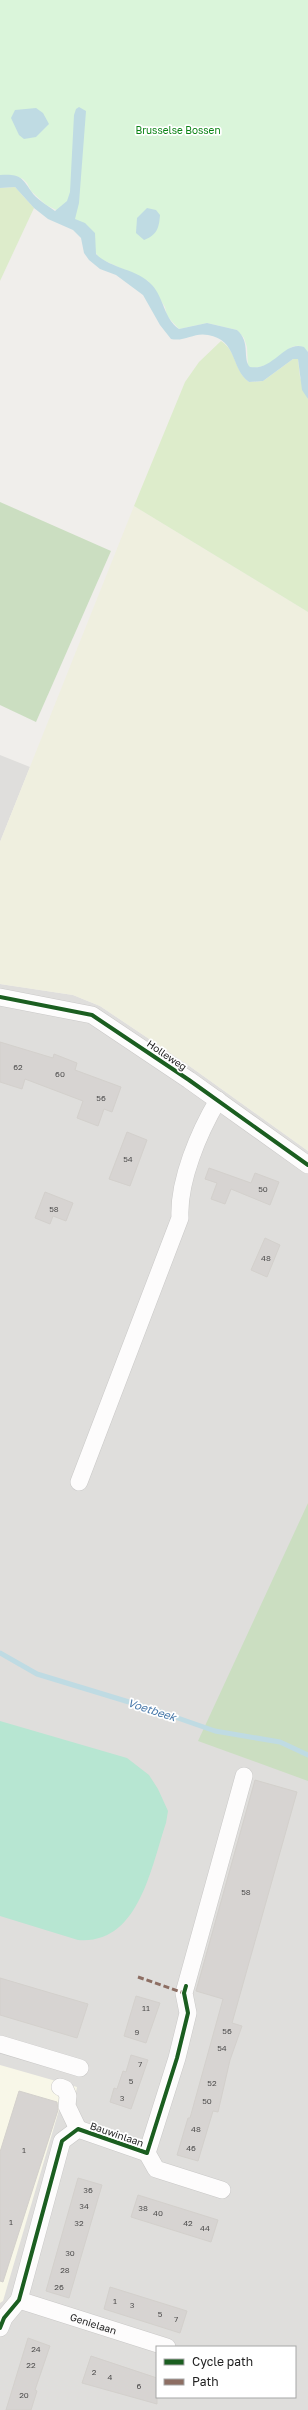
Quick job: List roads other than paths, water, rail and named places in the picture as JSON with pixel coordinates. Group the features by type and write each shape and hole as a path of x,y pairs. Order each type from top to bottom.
{"street":[{"name":"Holleweg","path":"0,997 92,1015 218,1100 308,1165"},
{"path":"79,1482 180,1218 182,1183 207,1118 218,1100"},
{"name":"Bauwinlaan","path":"147,2153 177,2058 188,2013 184,1993 244,1776"},
{"path":"0,2044 80,2068"},
{"path":"60,2087 65,2089 68,2096 67,2106 78,2129"},
{"name":"Bauwinlaan","path":"0,2328 4,2318 18,2300 62,2141 78,2129 147,2153 156,2169 222,2190"},
{"name":"Genielaan","path":"18,2300 164,2346"}],"water":[{"path":"79,107 86,111 79,203 75,219 85,223 95,233 96,254 109,263 132,272 152,285 156,290 170,320 179,329 207,323 237,330 244,340 247,360 250,367 266,365 290,348 297,346 304,347 308,352 308,399 302,390 298,359 293,359 263,381 249,382 243,376 229,348 218,338 203,334 176,340 171,339 160,325 143,295 116,275 100,269 89,260 84,253 81,238 73,230 48,219 34,208 15,187 0,188 0,175 11,175 22,179 36,197 55,211 67,201 70,192 74,115 76,109"},
{"path":"36,108 43,113 49,124 36,137 24,139 19,135 11,118 15,110"},
{"path":"147,208 156,210 160,215 159,224 155,233 144,240 136,233 137,218"}],"waterway":[{"name":"Voetbeek","path":"0,1653 37,1674 152,1709 215,1731 280,1742 308,1755"}],"park label":[{"name":"Brusselse Bossen","path":"178,130"}]}
